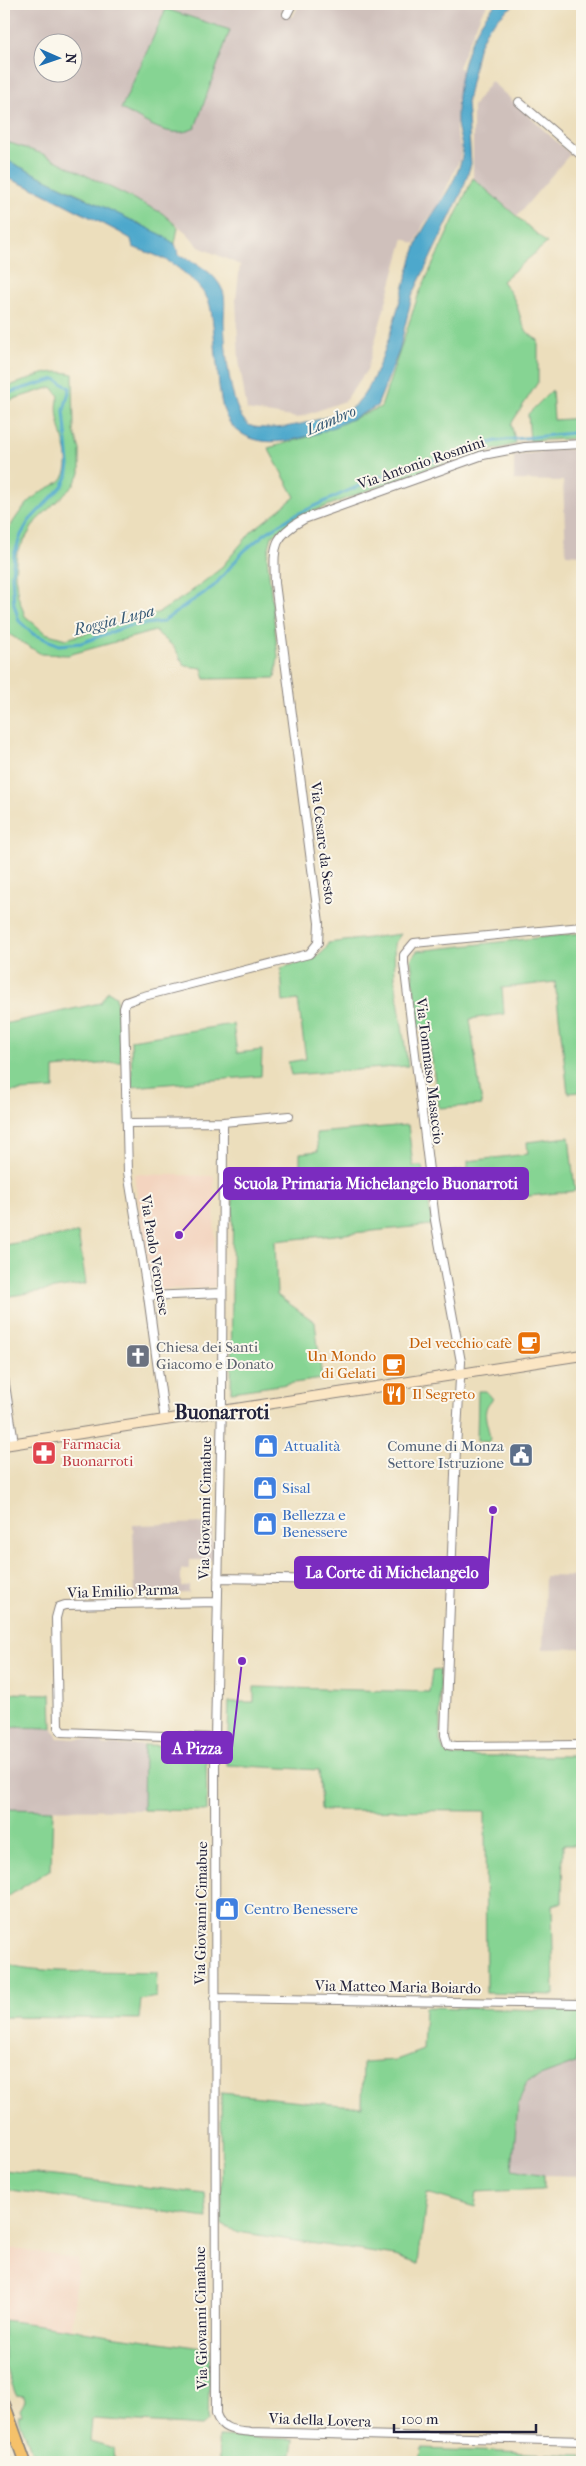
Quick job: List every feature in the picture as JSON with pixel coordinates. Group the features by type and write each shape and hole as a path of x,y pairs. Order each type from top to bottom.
{"main road":[{"path":"4,2404 25,2462"}],"street":[{"path":"287,14 292,4"},
{"path":"519,102 582,156"},
{"name":"Via Antonio Rosmini","path":"278,538 293,525 304,519 483,455 525,447 582,444"},
{"name":"Via Cesare da Sesto","path":"124,1008 126,1002 140,997 309,954 318,943 319,923 275,583 274,552 278,538"},
{"name":"Via Tommaso Masaccio","path":"582,927 414,943 404,955 410,1024 435,1220 462,1362 446,1736 448,1744 456,1746 582,1745"},
{"name":"Via Paolo Veronese","path":"124,1008 128,1172 148,1296 165,1421"},
{"path":"128,1123 223,1122 289,1116"},
{"name":"Via Giovanni Cimabue","path":"216,2414 214,1998 217,1852 215,1738 221,1412 223,1122"},
{"path":"148,1296 222,1293"},
{"path":"4,1378 9,1444 165,1421 461,1372 582,1355"},
{"path":"218,1578 452,1582"},
{"name":"Via Emilio Parma","path":"215,1738 62,1732 58,1727 56,1618 60,1607 65,1605 217,1602"},
{"name":"Via Matteo Maria Boiardo","path":"214,1998 582,2004"},
{"name":"Via della Lovera","path":"216,2414 219,2422 224,2427 251,2432 582,2441"}],"shaded area":[{"path":"4,4 285,4 282,12 293,17 299,4 488,4 481,14 458,67 463,70 456,103 456,133 461,149 460,159 438,206 424,224 415,244 404,238 367,370 345,401 297,418 247,410 239,361 236,299 240,265 199,247 187,233 162,213 43,154 4,141"},
{"path":"491,81 570,154 517,216 473,178 473,106"},
{"path":"560,449 582,450 582,555 566,554 563,481 514,480 514,456"},
{"path":"134,1174 214,1176 215,1287 152,1290"},
{"path":"212,1523 213,1560 189,1560 189,1569 181,1569 181,1586 189,1586 189,1593 135,1595 133,1525"},
{"path":"545,1576 582,1577 582,1648 543,1649"},
{"path":"4,1727 52,1728 58,1738 100,1740 102,1745 144,1745 143,1810 4,1809"},
{"path":"582,2025 582,2176 544,2175 512,2170 518,2105 527,2081 575,2063"},
{"path":"4,2247 78,2259 72,2329 4,2320"}],"green space":[{"path":"166,9 230,30 195,128 185,131 167,131 158,128 121,109"},
{"path":"4,141 43,154 162,213 178,227 175,244 140,224 103,208 83,196 28,172 4,159"},
{"path":"473,178 547,243 502,281 514,298 525,328 538,340 538,382 511,424 516,444 439,465 358,494 299,517 272,536 267,556 278,657 275,678 205,679 202,668 185,666 174,647 155,631 68,655 41,654 7,633 2,572 4,541 14,520 24,508 41,492 62,479 66,471 67,462 59,424 57,405 59,396 52,387 4,402 4,387 45,373 63,372 73,374 74,431 80,450 80,473 73,486 36,521 17,552 15,574 18,596 25,616 45,633 66,639 160,612 188,594 220,569 252,531 295,497 268,448 311,436 381,407 418,296"},
{"path":"552,390 554,420 582,418 582,438 530,441 528,414"},
{"path":"582,933 582,1092 568,1093 555,982 502,988 504,1014 470,1019 482,1105 439,1108 427,1027 418,1027 411,959 417,951"},
{"path":"401,934 394,944 395,980 408,1066 291,1075 288,1062 306,1059 298,1000 283,1002 281,968 316,957 326,949 328,943"},
{"path":"108,991 116,996 121,1062 54,1068 54,1089 4,1092 4,1024 100,1003"},
{"path":"233,1024 237,1053 262,1050 261,1076 132,1087 131,1040"},
{"path":"408,1125 413,1166 423,1166 432,1225 275,1241 277,1295 315,1322 322,1379 231,1392 233,1178 300,1180 300,1153 318,1151 316,1133"},
{"path":"569,1137 575,1191 484,1201 483,1193 442,1197 440,1173 468,1169 468,1161 528,1154 527,1142"},
{"path":"78,1233 86,1284 4,1297 4,1245"},
{"path":"478,1391 486,1391 493,1399 486,1408 485,1413 490,1442 477,1441"},
{"path":"4,1650 6,1693 51,1694 52,1728 4,1727"},
{"path":"440,1670 440,1741 444,1751 452,1756 582,1756 582,1845 563,1845 562,1902 552,1905 554,1995 486,1993 485,1811 321,1810 319,1770 227,1765 229,1702 254,1702 254,1687 429,1692 432,1671"},
{"path":"144,1745 196,1746 206,1751 207,1811 143,1810"},
{"path":"4,1809 53,1810 51,1869 4,1899"},
{"path":"4,1962 30,1969 157,1973 156,1997 141,2000 139,2019 4,2017"},
{"path":"425,2007 582,2011 582,2025 575,2063 527,2081 518,2105 512,2169 544,2175 544,2189 477,2192 475,2207 427,2193 418,2264 395,2256 238,2232 222,2225 221,2093 362,2107 363,2062 396,2060 423,2050"},
{"path":"4,2170 205,2194 207,2218 4,2189"},
{"path":"4,2320 210,2349 208,2421 202,2426 92,2419 90,2441 114,2448 115,2462 36,2462 18,2416 22,2415 20,2410 25,2401 24,2396 16,2395 4,2363"},
{"path":"218,2437 294,2439 292,2455 278,2456 277,2462 219,2462"},
{"path":"422,2449 582,2455 582,2462 420,2462"}],"water":[{"name":"Lambro","path":"496,4 516,4 487,29 478,48 467,102 471,164 462,192 412,296 399,351 377,406 323,431 302,438 281,441 262,441 244,435 230,423 224,410 219,386 210,305 204,294 186,274 171,263 133,247 131,239 119,232 37,190 4,177 4,159 160,234 175,244 179,255 198,265 215,278 224,294 224,321 230,381 239,412 246,422 254,427 278,428 314,421 348,410 361,398 372,380 382,357 421,234 450,188 459,168 462,157 462,144 457,123 457,107 461,75 470,44 486,16"}],"waterway":[{"name":"Roggia Lupa","path":"4,394 55,379 70,388 64,410 69,465 67,477 63,485 29,521 21,535 14,555 12,575 14,604 19,621 33,634 59,645 81,643 128,626 162,622 214,586 244,551 266,533 293,516 376,478 496,441 582,432"}],"place":[{"name":"Scuola Primaria Michelangelo Buonarroti","path":"179,1235"},
{"name":"Del vecchio cafè","path":"529,1343"},
{"name":"Chiesa dei Santi Giacomo e Donato","path":"138,1356"},
{"name":"Un Mondo di Gelati","path":"394,1365"},
{"name":"Il Segreto","path":"394,1394"},
{"name":"Attualità","path":"266,1446"},
{"name":"Farmacia Buonarroti","path":"44,1453"},
{"name":"Comune di Monza Settore Istruzione","path":"521,1455"},
{"name":"Sisal","path":"265,1488"},
{"name":"La Corte di Michelangelo","path":"493,1510"},
{"name":"Bellezza e Benessere","path":"265,1524"},
{"name":"A Pizza","path":"242,1661"},
{"name":"Centro Benessere","path":"227,1909"}],"district":[{"name":"Buonarroti","path":"222,1412"}]}
